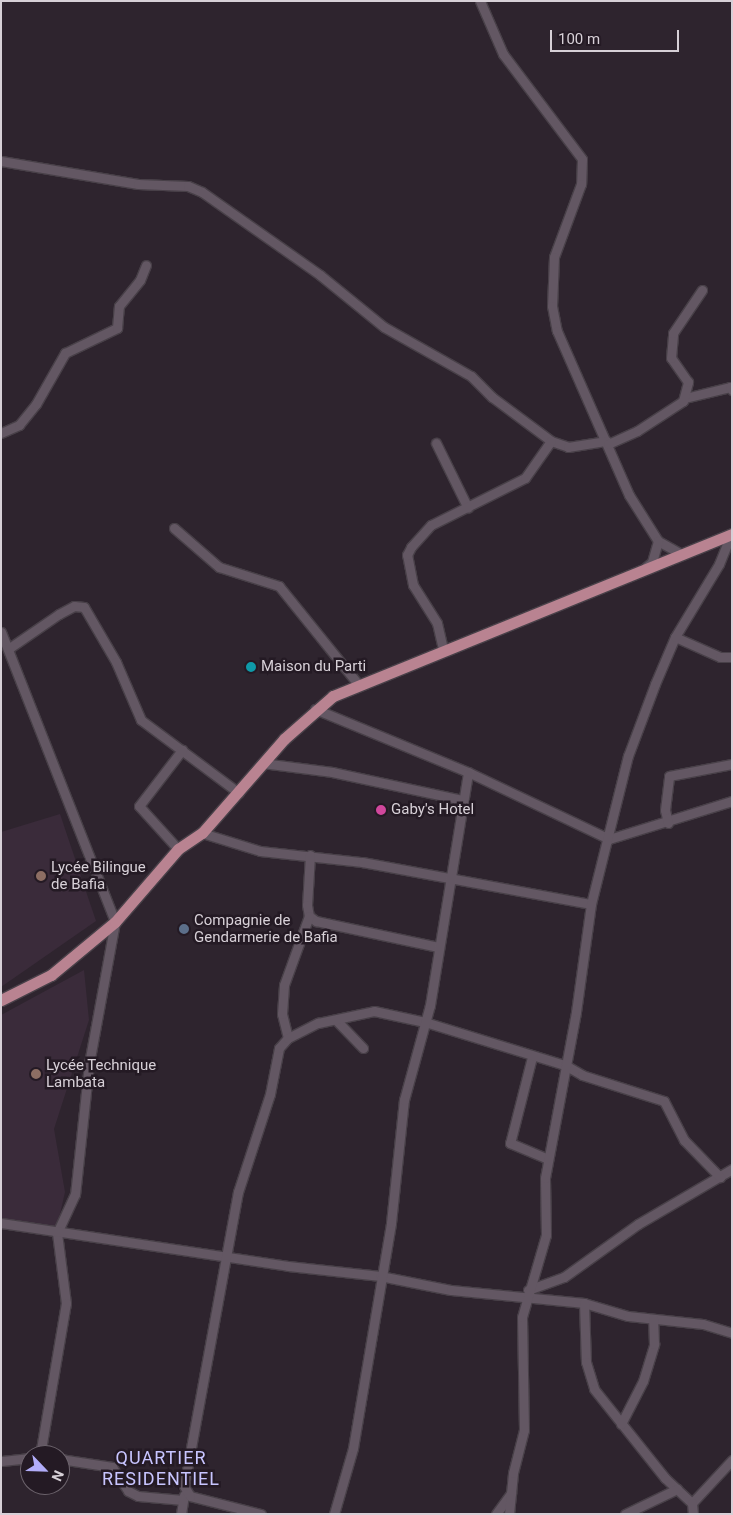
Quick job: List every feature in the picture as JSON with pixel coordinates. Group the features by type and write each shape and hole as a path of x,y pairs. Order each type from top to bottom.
{"main road":[{"path":"1,1000 51,975 115,922 178,849 202,832 239,793 262,763 315,709 358,684 443,648 731,535"}],"street":[{"path":"480,1 503,54 582,159 581,184 554,257 552,306 557,331 629,495 658,541 681,554"},
{"path":"1,161 138,184 188,186 202,192 320,275 384,327 472,376 492,398 551,441 568,447 607,442 654,422 685,398 730,387 732,390"},
{"path":"1,433 19,425 36,404 65,353 117,328 119,306 140,280 146,265"},
{"path":"685,398 688,382 671,358 674,333 702,290"},
{"path":"443,648 437,623 413,585 407,555 423,531 525,478 551,441"},
{"path":"436,443 468,508"},
{"path":"174,528 219,567 279,586 358,684"},
{"path":"509,1514 511,1493 524,1430 522,1317 547,1228 548,1159 591,904 609,839 628,756 675,637 719,564 731,535"},
{"path":"646,568 652,562 658,541"},
{"path":"8,649 59,614 74,606 84,607 116,662 141,720 239,793"},
{"path":"1,632 115,922 89,1064 75,1194 57,1233 66,1303 42,1445"},
{"path":"675,637 720,657 732,657"},
{"path":"315,709 468,772 609,839 668,823 732,801"},
{"path":"178,849 139,806 182,750"},
{"path":"262,763 332,772 462,800"},
{"path":"668,823 665,810 670,776 732,764"},
{"path":"334,1514 353,1448 380,1276 391,1223 404,1100 426,1022 448,879 468,772"},
{"path":"202,832 260,851 310,855 591,904"},
{"path":"288,1038 282,1014 284,985 309,916 310,855"},
{"path":"309,916 325,925 438,947"},
{"path":"181,1514 238,1192 270,1094 279,1048 288,1038 318,1023 374,1012 426,1022 532,1057 565,1065 582,1075 664,1101 684,1140 720,1177"},
{"path":"336,1020 363,1048"},
{"path":"532,1057 510,1143 548,1159"},
{"path":"527,1294 557,1281 638,1224 732,1169"},
{"path":"1,1223 57,1233 226,1257 380,1276 451,1290 527,1294 584,1303 652,1320 703,1324 732,1333"},
{"path":"584,1303 590,1377 601,1400 677,1489 692,1503 693,1514"},
{"path":"621,1424 643,1381 654,1344 652,1320"},
{"path":"2,1463 20,1460"},
{"path":"692,1503 732,1460"},
{"path":"70,1461 112,1467 128,1491 138,1496 184,1496 261,1514"},
{"path":"625,1514 677,1489"},
{"path":"496,1514 511,1493"}],"shaded area":[{"name":"Lycée Bilingue de Bafia","path":"60,814 96,921 1,987 1,832"},
{"name":"Lycée Technique Lambata","path":"84,970 89,1020 54,1129 65,1192 58,1223 55,1229 1,1219 1,1015"}],"place":[{"name":"Maison du Parti","path":"251,667"},
{"name":"Gaby's Hotel","path":"381,810"},
{"name":"Lycée Bilingue de Bafia","path":"41,876"},
{"name":"Compagnie de Gendarmerie de Bafia","path":"184,929"},
{"name":"Lycée Technique Lambata","path":"36,1074"}],"district":[{"name":"QUARTIER RESIDENTIEL","path":"161,1469"}]}
